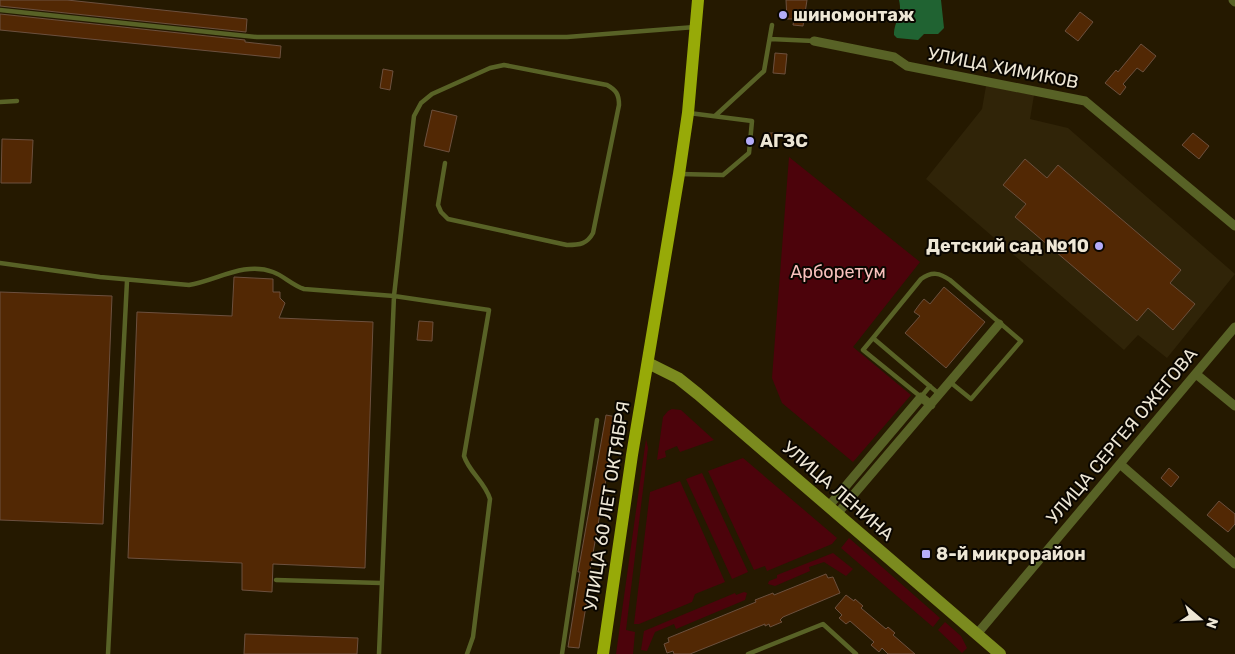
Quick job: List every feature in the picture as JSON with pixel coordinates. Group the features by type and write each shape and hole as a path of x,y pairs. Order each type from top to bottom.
{"main road":[{"name":"УЛИЦА 60 ЛЕТ ОКТЯБРЯ","path":"603,654 629,475 680,174 688,113 698,0"},
{"name":"УЛИЦА ЛЕНИНА","path":"648,363 678,378 698,394 1000,654"}],"street":[{"name":"УЛИЦА ХИМИКОВ","path":"814,41 894,57 907,66 1085,101 1235,226"},
{"path":"833,510 931,405 999,324"},
{"name":"УЛИЦА СЕРГЕЯ ОЖЕГОВА","path":"977,634 1235,327"},
{"path":"1196,374 1235,406"},
{"path":"833,510 921,397 931,405"},
{"path":"1120,464 1235,564"}],"lane":[{"path":"0,10 257,37 568,37 696,27"},
{"path":"715,116 764,71 772,25"},
{"path":"770,39 814,41"},
{"path":"379,654 391,408 394,296 414,116 421,103 432,94 490,68 504,65 607,85 614,89 619,96 619,105 593,233 589,240 584,243 567,245 448,218 441,212 438,205 445,163"},
{"path":"0,102 17,101"},
{"path":"680,174 723,175 749,154 752,121 688,113"},
{"path":"0,263 127,280 188,285 236,271 273,272 294,286 304,289 394,296 489,310 464,456 466,463 483,484 490,499 473,637 467,654"},
{"path":"930,386 921,397 863,350 922,279 931,274 941,275 950,280 1021,341 971,399 950,382"},
{"path":"108,654 127,280"},
{"path":"873,338 940,394"},
{"path":"562,654 597,420"},
{"path":"276,580 381,584"},
{"path":"748,654 823,624 856,654"}],"shaded area":[{"path":"899,0 941,0 944,28 938,34 924,34 918,40 897,38 894,35 900,11"},
{"path":"986,86 1034,95 1030,119 1068,128 1235,274 1167,358 1138,335 1124,350 926,179 982,109"}],"green space":[{"name":"Арборетум","path":"789,157 920,262 853,347 911,395 853,462 782,403 772,378"},
{"path":"672,409 681,410 714,440 680,452 677,446 665,451 666,457 657,460 663,417"},
{"path":"646,439 648,448 626,630 635,632 633,654 616,654"},
{"path":"743,458 837,538 832,544 767,571 765,566 754,570 708,471"},
{"path":"702,473 748,572 732,579 686,479"},
{"path":"680,481 725,582 695,594 692,602 639,624 634,624 650,492"},
{"path":"849,538 940,618 933,627 841,548"},
{"path":"833,553 853,569 846,576 824,562 809,567 810,571 775,586 768,584 769,581 777,578 777,575"},
{"path":"744,592 747,593 745,600 676,629 674,624 655,632 647,651 641,650 644,631 735,593 736,595"},
{"path":"945,622 961,636 967,648 962,653 938,630"}],"building":[{"path":"0,0 67,0 247,19 246,32 0,6"},
{"path":"786,0 807,0 803,26 793,25 794,19 787,19"},
{"path":"1080,12 1093,22 1078,41 1065,31"},
{"path":"0,14 245,40 245,42 281,46 280,58 0,30"},
{"path":"1141,44 1156,56 1143,72 1137,68 1123,84 1126,87 1120,95 1105,83 1116,70 1118,72"},
{"path":"775,53 787,54 785,74 773,73"},
{"path":"383,69 393,71 390,90 380,88"},
{"path":"432,110 457,116 449,152 424,146"},
{"path":"764,133 775,133 775,145 764,144"},
{"path":"1193,133 1209,146 1199,159 1182,145"},
{"path":"2,139 33,140 31,183 1,183"},
{"name":"Детский сад №10","path":"1025,159 1047,178 1058,165 1181,270 1170,283 1195,304 1173,330 1148,308 1137,321 1015,217 1026,204 1003,185"},
{"path":"234,277 273,279 273,292 280,292 280,298 285,303 279,318 373,322 365,568 273,564 272,592 242,590 242,563 128,558 137,312 232,316"},
{"path":"944,287 985,322 946,368 905,333 920,316 914,312 924,299 930,304"},
{"path":"0,292 112,296 103,524 0,520"},
{"path":"419,321 433,322 432,341 417,340"},
{"path":"606,415 617,417 589,576 591,576 579,648 568,647 580,572 578,572"},
{"path":"1169,468 1179,477 1171,487 1161,478"},
{"path":"1219,501 1235,514 1235,524 1228,532 1207,515"},
{"path":"826,574 828,578 833,577 840,593 783,617 780,620 782,622 770,627 769,624 765,626 765,624 690,654 674,654 673,651 667,653 664,644 669,642 668,638 756,602 755,600 773,593 774,595"},
{"path":"846,595 854,601 855,599 863,606 861,608 886,629 888,627 895,633 893,635 915,654 888,654 882,648 879,652 871,645 874,642 850,621 846,624 839,618 842,615 835,608"},
{"path":"245,634 358,638 357,654 244,654"}],"place":[{"name":"шиномонтаж","path":"783,15"},
{"name":"АГЗС","path":"750,141"},
{"name":"Детский сад №10","path":"1099,246"},
{"name":"8-й микрорайон","path":"926,554"}]}
